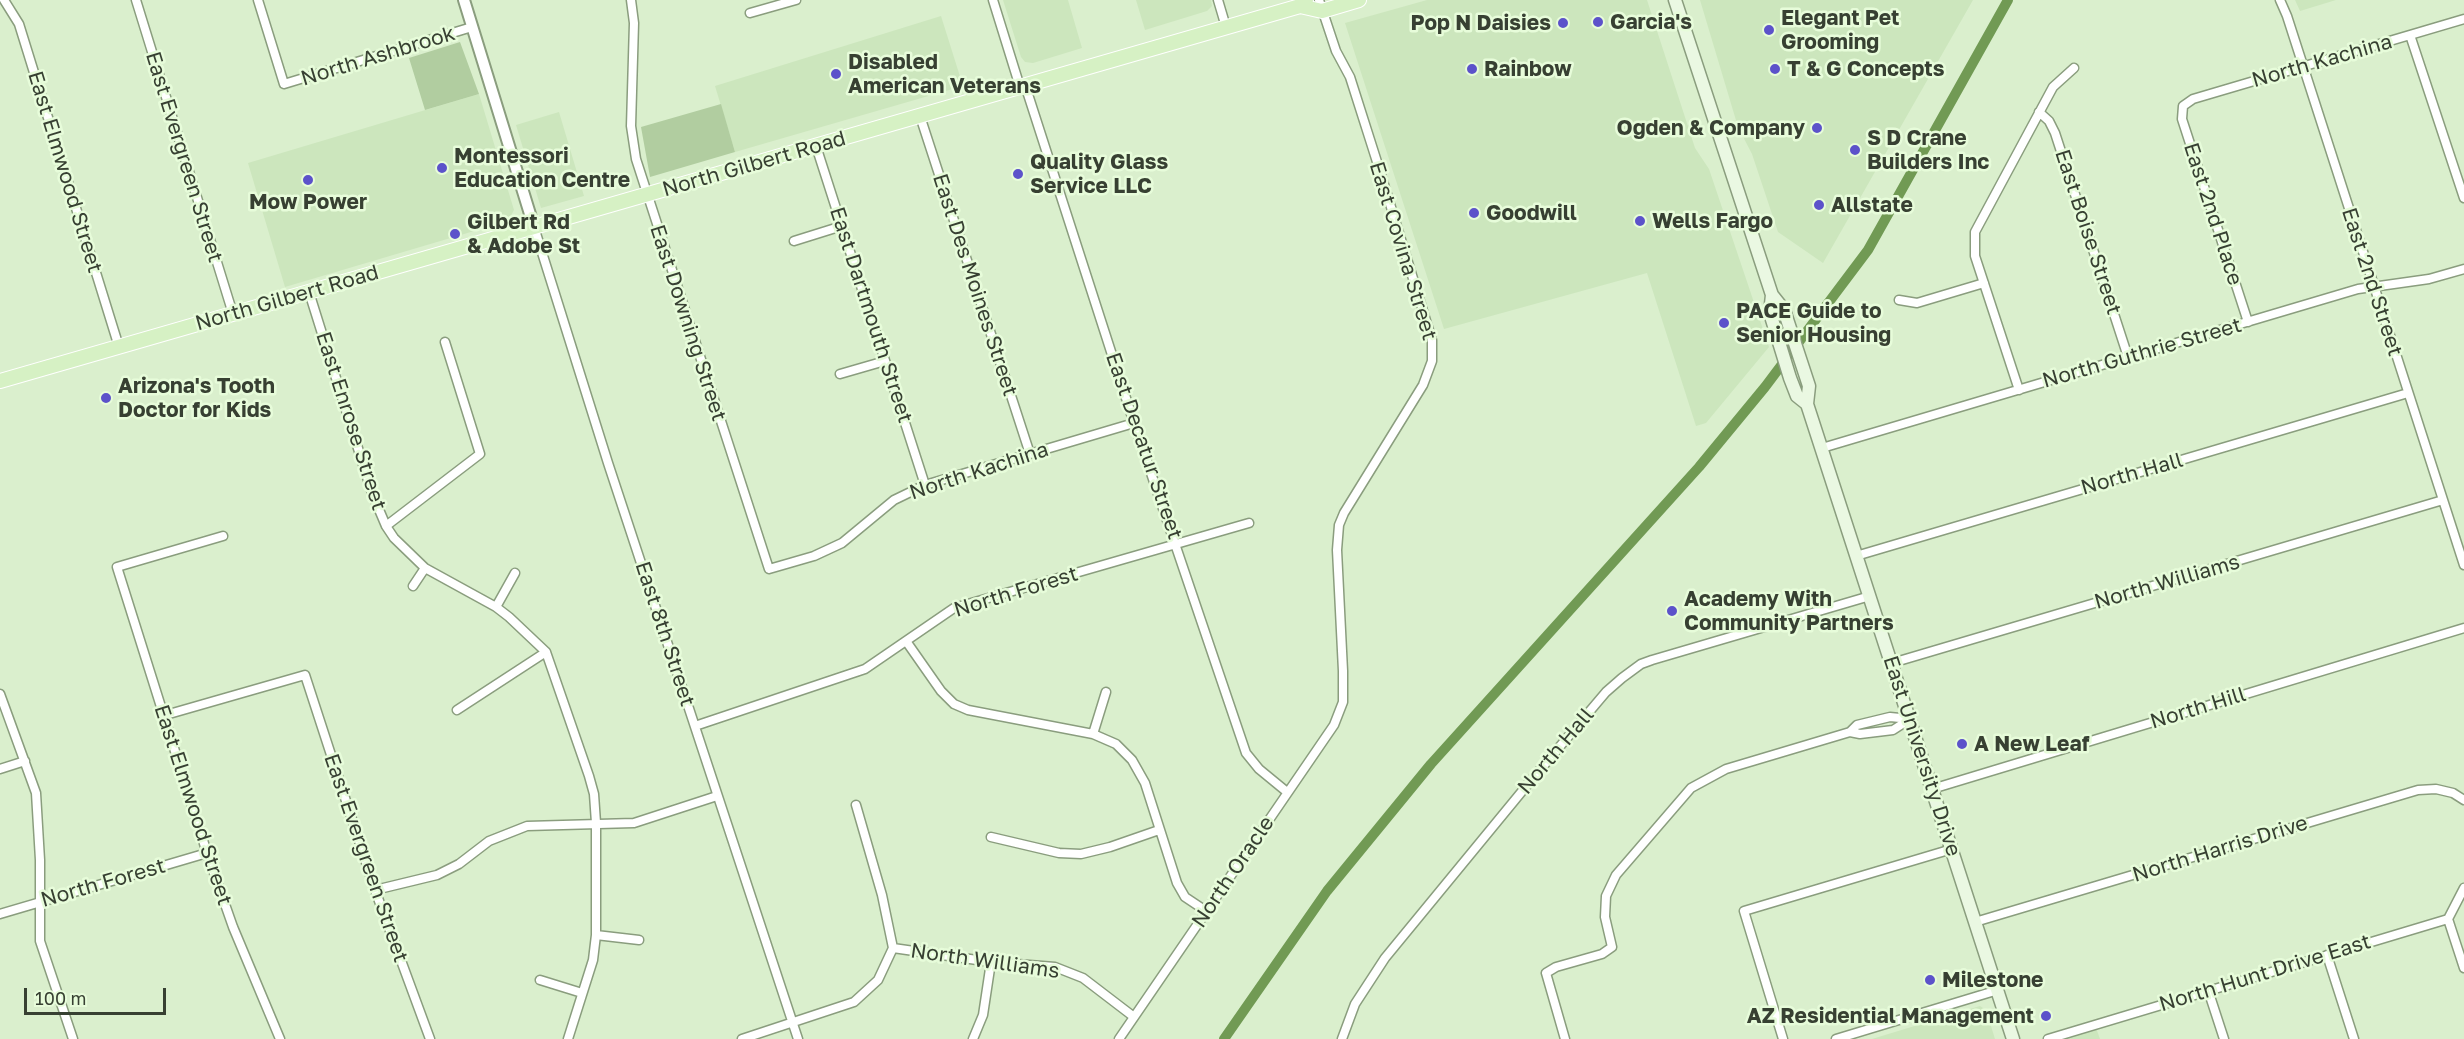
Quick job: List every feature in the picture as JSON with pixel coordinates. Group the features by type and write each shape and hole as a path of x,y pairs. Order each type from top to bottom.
{"main road":[{"name":"North Gilbert Road","path":"1,377 119,347 1303,3 1321,5 1359,0"},
{"name":"East University Drive","path":"1675,0 1772,295 1784,310 1809,386 1808,404 2013,1039"},
{"name":"East University Drive","path":"1772,295 1770,313 1790,378 1797,396 1808,404"}],"street":[{"name":"East Elmwood Street","path":"4,0 19,24 119,347"},
{"name":"East Evergreen Street","path":"136,0 233,314"},
{"name":"North Ashbrook","path":"258,0 284,84 472,27"},
{"path":"464,0 534,227"},
{"name":"East Downing Street","path":"631,0 634,23 630,115 632,138 646,195 769,569"},
{"path":"750,13 796,0"},
{"name":"East Decatur Street","path":"993,0 1246,753 1259,769 1287,792"},
{"path":"1218,0 1226,27"},
{"name":"East 2nd Street","path":"2280,0 2464,565"},
{"name":"East Covina Street","path":"1321,5 1336,51 1350,78 1432,340 1432,361 1424,385 1344,513 1339,525 1337,550 1343,702"},
{"name":"North Kachina","path":"2183,106 2193,99 2464,19"},
{"path":"2410,35 2464,198"},
{"path":"2019,390 1984,284 1974,248 1975,232 2039,112 2058,81 2074,68"},
{"name":"East 2nd Place","path":"2183,106 2182,119 2248,322"},
{"name":"East Boise Street","path":"2039,112 2049,121 2055,133 2128,357"},
{"name":"East Des Moines Street","path":"920,116 1030,454"},
{"name":"East Dartmouth Street","path":"816,146 925,485"},
{"path":"794,240 842,225"},
{"name":"East 8th Street","path":"534,227 608,463 798,1039"},
{"name":"North Guthrie Street","path":"1822,448 2373,286 2429,279 2464,269"},
{"path":"1899,300 1917,303 1984,284"},
{"name":"East Enrose Street","path":"309,292 372,493 386,526 401,546 425,568 509,616 546,652 590,776 596,823 596,935 593,960 568,1039"},
{"path":"386,526 480,454 445,342"},
{"path":"840,374 885,361"},
{"name":"North Hall","path":"1857,556 2408,393"},
{"name":"North Kachina","path":"769,569 814,556 842,543 894,500 925,485 1134,423"},
{"name":"North Williams","path":"1892,663 2443,500"},
{"name":"North Forest","path":"695,726 865,669 954,608 1249,523"},
{"name":"East Elmwood Street","path":"223,536 117,567 162,716 207,853 233,927 280,1039"},
{"path":"412,586 425,568"},
{"path":"496,607 515,573"},
{"name":"North Hall","path":"1342,1039 1354,1004 1385,958 1528,784 1606,692 1622,678 1641,664 1652,660 1870,596"},
{"name":"North Hill","path":"1932,789 2464,628"},
{"path":"906,641 941,691 954,704 968,710 1093,734 1116,744 1132,760 1145,783 1180,890 1185,897 1206,911"},
{"path":"457,710 546,652"},
{"name":"East Evergreen Street","path":"162,716 305,675 375,890 430,1039"},
{"path":"1093,734 1106,692"},
{"path":"0,694 36,794 39,818 40,941 73,1039"},
{"name":"North Oracle","path":"1119,1039 1334,725 1343,702"},
{"path":"1850,732 1857,725 1890,717 1910,719"},
{"path":"1565,1039 1546,974 1556,967 1602,954 1612,948 1605,917 1606,896 1616,875 1691,788 1726,769 1850,732 1860,734 1893,730 1910,719"},
{"path":"0,769 25,761"},
{"name":"North Harris Drive","path":"1976,922 2418,789 2436,789 2453,793 2464,800"},
{"path":"375,890 437,875 459,864 489,841 527,826 634,823 717,796"},
{"path":"742,1039 854,1002 878,980 893,948 882,895 856,805"},
{"path":"991,837 1059,853 1081,854 1110,848 1160,830"},
{"path":"1783,1039 1744,911 1952,849"},
{"name":"North Forest","path":"0,914 207,853"},
{"path":"2464,888 2448,920 2464,968"},
{"name":"North Hunt Drive East","path":"2048,1039 2448,920"},
{"path":"596,935 639,940"},
{"name":"North Williams","path":"893,948 991,962 1055,967 1083,978 1134,1017"},
{"path":"2326,955 2354,1039"},
{"path":"973,1039 983,1016 991,962"},
{"path":"540,980 582,993"},
{"path":"1836,1039 1998,990"},
{"path":"2208,990 2224,1039"}],"shaded area":[{"path":"1003,0 1068,0 1082,48 1033,63 1025,62 1021,57"},
{"path":"1136,0 1211,0 1212,6 1207,11 1145,30"},
{"path":"1427,0 1647,0 1695,148 1709,169 1769,347 1706,423 1696,426 1647,273 1444,329 1345,23"},
{"path":"1700,0 1973,0 1823,263 1778,232 1752,154 1738,127"},
{"path":"2295,0 2336,0 2300,11"},
{"path":"941,16 963,86 735,152 715,86"},
{"path":"460,42 479,94 425,110 409,58"},
{"path":"479,94 514,210 508,221 285,287 248,163"},
{"path":"721,104 735,152 650,177 641,127"},
{"path":"559,112 584,196 541,208 516,125"},
{"path":"1980,1006 1986,1010 1995,1039 1872,1039"},
{"path":"2095,1025 2100,1039 2048,1039"}],"waterway":[{"path":"1224,1039 1327,891 1431,764 1699,467 1765,387 1868,250 2008,0"}],"place":[{"name":"Garcia's","path":"1598,22"},
{"name":"Pop N Daisies","path":"1563,23"},
{"name":"Elegant Pet Grooming","path":"1769,30"},
{"name":"Rainbow","path":"1472,69"},
{"name":"T & G Concepts","path":"1775,69"},
{"name":"Disabled American Veterans","path":"836,74"},
{"name":"Ogden & Company","path":"1817,128"},
{"name":"S D Crane Builders Inc","path":"1855,150"},
{"name":"Montessori Education Centre","path":"442,168"},
{"name":"Quality Glass Service LLC","path":"1018,174"},
{"name":"Mow Power","path":"308,180"},
{"name":"Allstate","path":"1819,205"},
{"name":"Goodwill","path":"1474,213"},
{"name":"Wells Fargo","path":"1640,221"},
{"name":"Gilbert Rd & Adobe St","path":"455,234"},
{"name":"PACE Guide to Senior Housing","path":"1724,323"},
{"name":"Arizona's Tooth Doctor for Kids","path":"106,398"},
{"name":"Academy With Community Partners","path":"1672,611"},
{"name":"A New Leaf","path":"1962,744"},
{"name":"Milestone","path":"1930,980"},
{"name":"AZ Residential Management","path":"2046,1016"}]}
